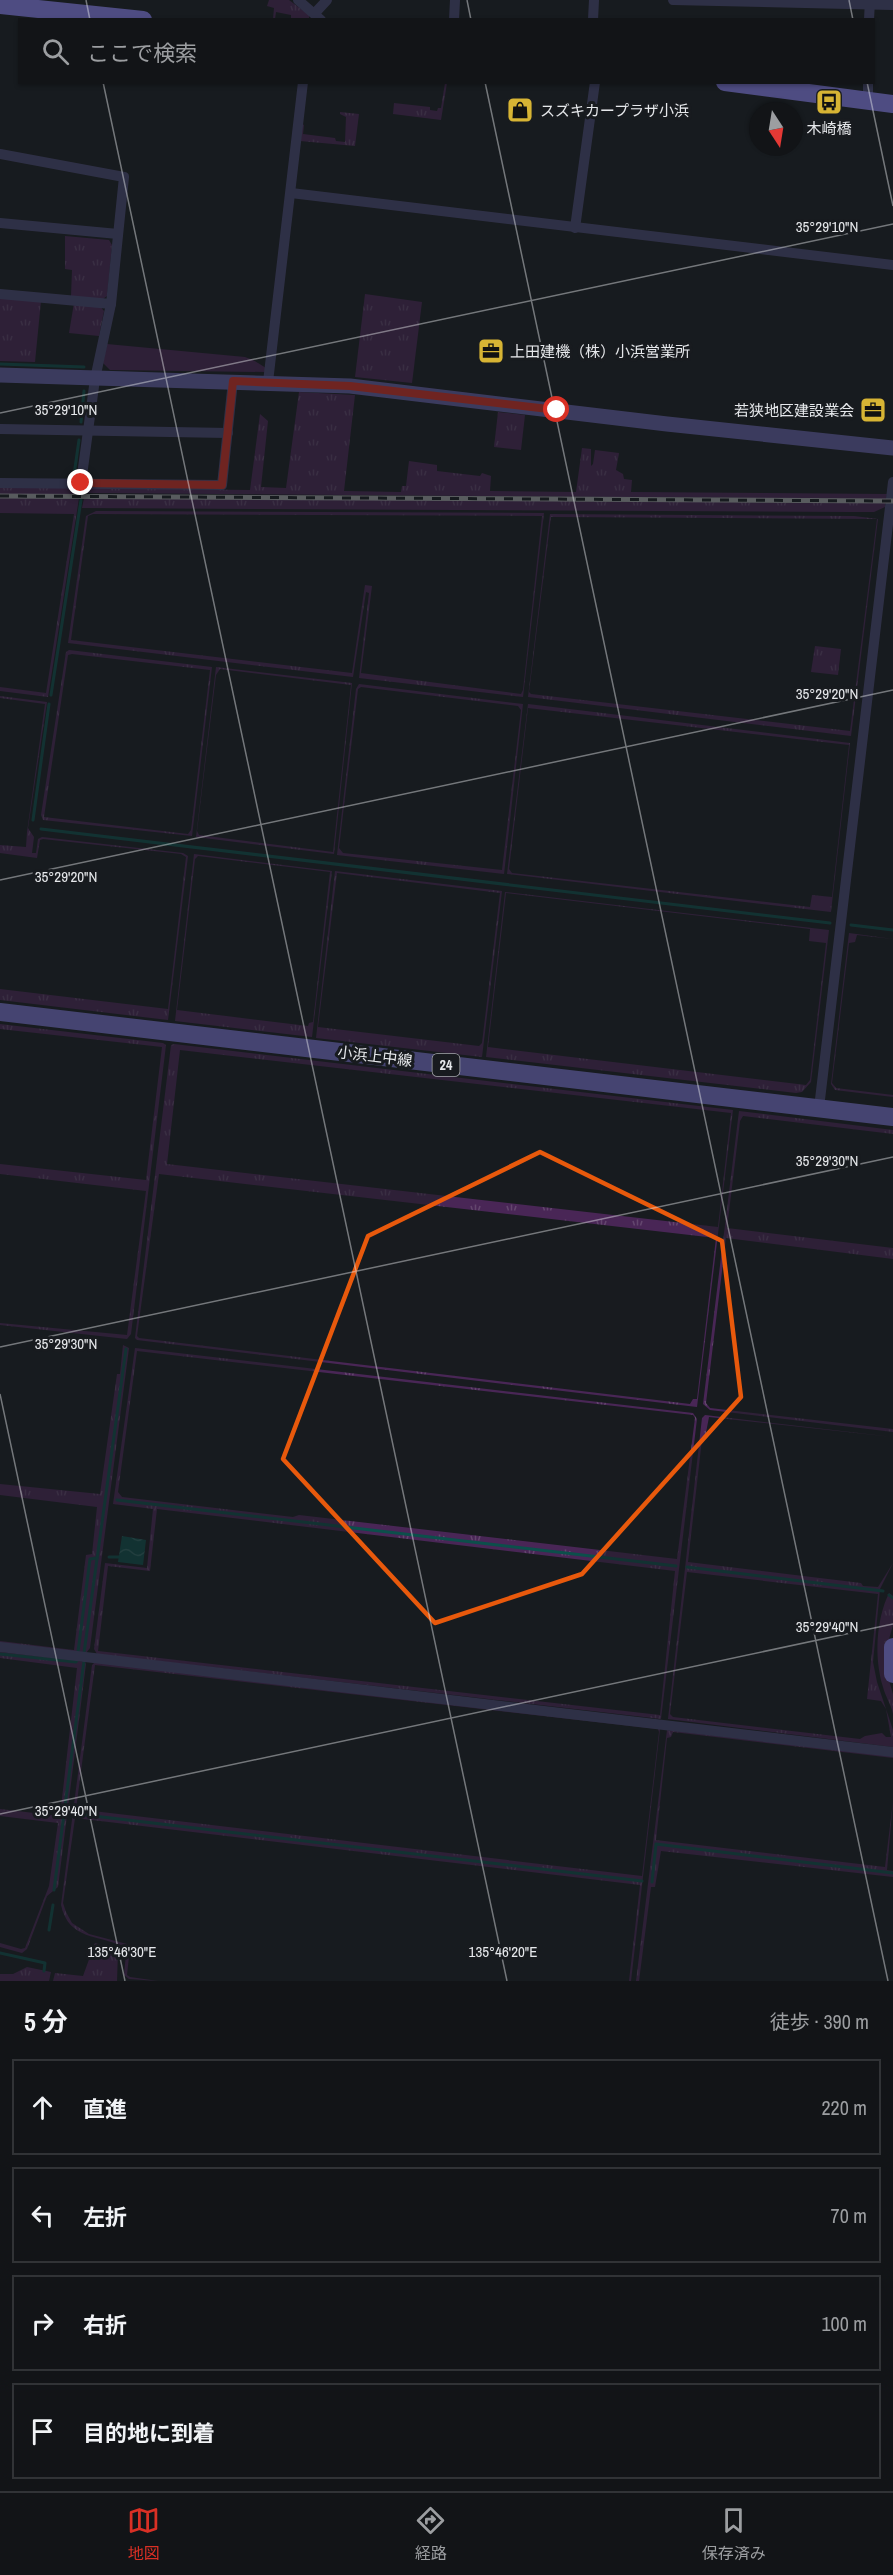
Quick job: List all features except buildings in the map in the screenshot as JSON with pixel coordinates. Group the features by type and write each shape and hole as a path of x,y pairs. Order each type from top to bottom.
{"highway":[{"path":"0,5 124,18"},
{"path":"754,84 868,92 893,104"},
{"path":"893,1647 893,1674"}],"main road":[{"name":"小浜上中線","path":"0,1012 893,1117"}],"street":[{"path":"298,0 318,16 327,0"},
{"path":"454,18 455,0"},
{"path":"593,18 594,0"},
{"path":"673,0 870,2 893,5"},
{"path":"869,18 870,2"},
{"path":"268,382 303,84"},
{"path":"575,228 595,84"},
{"path":"0,154 124,177 111,304 95,379 81,483"},
{"path":"291,193 893,265"},
{"path":"0,223 118,234"},
{"path":"0,294 111,304"},
{"path":"0,375 350,386 893,448"},
{"path":"0,483 222,485 233,381"},
{"path":"0,429 228,433"},
{"path":"819,1108 893,482"},
{"path":"0,1647 893,1752"}],"highlighted area":[{"path":"540,1152 722,1241 741,1397 582,1574 435,1623 283,1459 368,1236"}],"green space":[{"path":"269,0 289,0 309,15 309,18 291,18 291,15 276,12 275,18 273,18 274,8 267,6"},
{"path":"445,84 447,84 441,120 393,114 394,103 430,107 430,110 437,111 441,108"},
{"path":"340,112 359,114 355,146 300,141 302,124 304,125 303,134 335,138 336,141 345,142 346,117"},
{"path":"65,236 109,240 112,245 107,296 103,299 71,296 72,270 65,269"},
{"path":"365,294 422,302 412,383 355,377"},
{"path":"0,297 41,301 35,362 0,361"},
{"path":"74,303 99,305 104,311 99,336 69,333"},
{"path":"107,344 245,357 266,368 265,372 110,370 103,363"},
{"path":"299,392 355,395 344,491 401,492 402,486 406,486 409,461 437,465 437,471 480,476 482,473 491,476 490,491 576,492 582,448 591,449 591,466 595,450 619,453 616,470 623,474 624,479 632,480 631,492 887,494 886,499 84,493 83,488 250,490 260,414 268,421 261,487 286,488"},
{"path":"498,412 525,415 521,450 494,447"},
{"path":"0,488 77,488 79,494 0,494"},
{"path":"0,498 79,498 48,697 0,691 0,687 46,693 74,514 0,513"},
{"path":"84,498 885,503 885,507 874,512 82,508"},
{"path":"96,511 544,513 523,697 359,678 369,593 366,592 353,677 68,643 86,516","holes":["93,514 542,516 521,694 361,673 372,586 365,585 352,673 71,640 88,516"]},
{"path":"550,514 854,516 878,519 851,736 528,697","holes":["551,517 877,519 850,731 529,692"]},
{"path":"815,646 841,649 838,675 811,672"},
{"path":"69,650 212,667 192,836 43,820 41,815 66,652","holes":["68,655 210,670 191,830 188,834 44,817"]},
{"path":"216,667 352,683 334,854 196,837","holes":["220,669 351,685 333,852 199,835 197,831 216,675"]},
{"path":"359,684 523,704 504,874 337,855 356,689","holes":["361,687 518,706 521,710 502,870 343,853 339,848 358,689"]},
{"path":"0,696 47,702 28,828 34,837 32,853 36,853 38,839 42,837 183,853 188,856 168,1020 0,1000 0,989 168,1009 186,857 181,854 43,839 40,840 37,858 0,853 0,845 26,847 27,832 45,704 0,698"},
{"path":"528,704 850,743 831,912 507,874","holes":["528,708 849,745 832,897 812,895 810,907 512,873 509,869"]},
{"path":"194,854 332,871 312,1037 175,1021","holes":["198,856 330,872 313,1022 308,1026 177,1010 195,859"]},
{"path":"335,871 502,891 482,1057 316,1038","holes":["337,873 500,893 482,1043 479,1046 318,1027"]},
{"path":"505,892 829,930 811,1082 802,1092 486,1057","holes":["506,893 810,929 809,941 826,943 810,1080 806,1085 488,1047"]},
{"path":"849,933 893,939 857,935 855,942 849,943 832,1083 836,1088 893,1095 893,1097 835,1090 831,1084"},
{"path":"0,1024 166,1045 131,1334 127,1339 0,1325 0,1323 127,1335 146,1191 0,1174 0,1164 146,1180 162,1047 0,1029"},
{"path":"171,1045 733,1110 697,1407 137,1340 135,1338","holes":["180,1050 731,1113 718,1227 167,1164","159,1174 716,1238 697,1399 693,1399 690,1404 139,1338 137,1336"]},
{"path":"739,1111 893,1130 893,1134 743,1116 740,1121 727,1228 893,1248 893,1259 726,1238 706,1403 710,1408 893,1429 893,1432 710,1410 703,1404"},
{"path":"123,1345 129,1348 90,1648 86,1653 0,1644 0,1641 74,1650 86,1555 92,1554 97,1507 0,1495 0,1484 100,1494"},
{"path":"135,1348 693,1413 697,1419 661,1719 97,1654 94,1649 105,1563 147,1568 153,1509 113,1504","holes":["137,1351 693,1415 695,1418 677,1559 122,1497 118,1492","157,1509 675,1571 660,1715 98,1651 108,1566 150,1571"]},
{"path":"705,1415 893,1437 709,1417 705,1438 702,1439 688,1562 878,1587 893,1563 880,1589 873,1662 877,1682 893,1730 893,1747 668,1719 702,1418","holes":["687,1572 878,1594 867,1699 881,1701 886,1709 891,1737 886,1737 882,1733 860,1739 673,1717 670,1714"]},
{"path":"889,1593 893,1596 893,1625 887,1646 887,1674 893,1694 893,1714 878,1664 879,1627"},
{"path":"0,1652 85,1662 86,1664 58,1887 47,1896 27,1949 22,1953 0,1947 0,1943 25,1948 49,1886 58,1823 0,1816 0,1809 60,1816 77,1668 0,1658"},
{"path":"95,1662 660,1729 631,1981 629,1981 640,1885 75,1818 63,1903 66,1912 72,1923 89,1934 127,1944 130,1947 127,1975 158,1981 129,1979 124,1975 126,1954 124,1947 78,1931 65,1917 61,1905 92,1665","holes":["95,1665 658,1729 642,1876 76,1809"]},
{"path":"667,1730 893,1756 893,1758 673,1732 671,1737 667,1738 656,1840 885,1867 893,1801 887,1870 893,1871 893,1877 661,1851 655,1887 651,1887 639,1981 636,1981"},
{"path":"95,1943 118,1951 117,1981 53,1981 55,1973 83,1976"},
{"path":"27,1967 51,1972 49,1981 0,1981 0,1974 13,1974"}],"water":[{"path":"122,1536 146,1540 143,1565 118,1562"}],"waterway":[{"path":"0,364 84,367"},
{"path":"81,422 84,391"},
{"path":"74,475 79,440"},
{"path":"51,695 81,500"},
{"path":"33,820 49,704"},
{"path":"41,829 830,923"},
{"path":"851,925 893,930"},
{"path":"84,1653 126,1349"},
{"path":"117,1500 676,1566"},
{"path":"109,1557 119,1557"},
{"path":"78,1652 90,1559 97,1558"},
{"path":"687,1567 883,1591"},
{"path":"889,1595 893,1598"},
{"path":"0,1654 76,1662 77,1660"},
{"path":"54,1890 84,1661"},
{"path":"77,1814 642,1881"},
{"path":"652,1882 656,1844 893,1873"},
{"path":"49,1930 53,1905"},
{"path":"0,1953 45,1963 44,1971"}],"railway":[{"path":"0,496 893,501"}],"place":[{"name":"木崎橋","path":"829,102"},
{"name":"スズキカープラザ小浜","path":"520,110"},
{"name":"上田建機（株）小浜営業所","path":"491,351"},
{"name":"若狭地区建設業会","path":"873,410"}],"route":[{"path":"81,483 222,485 233,381 350,386 557,410"}]}
